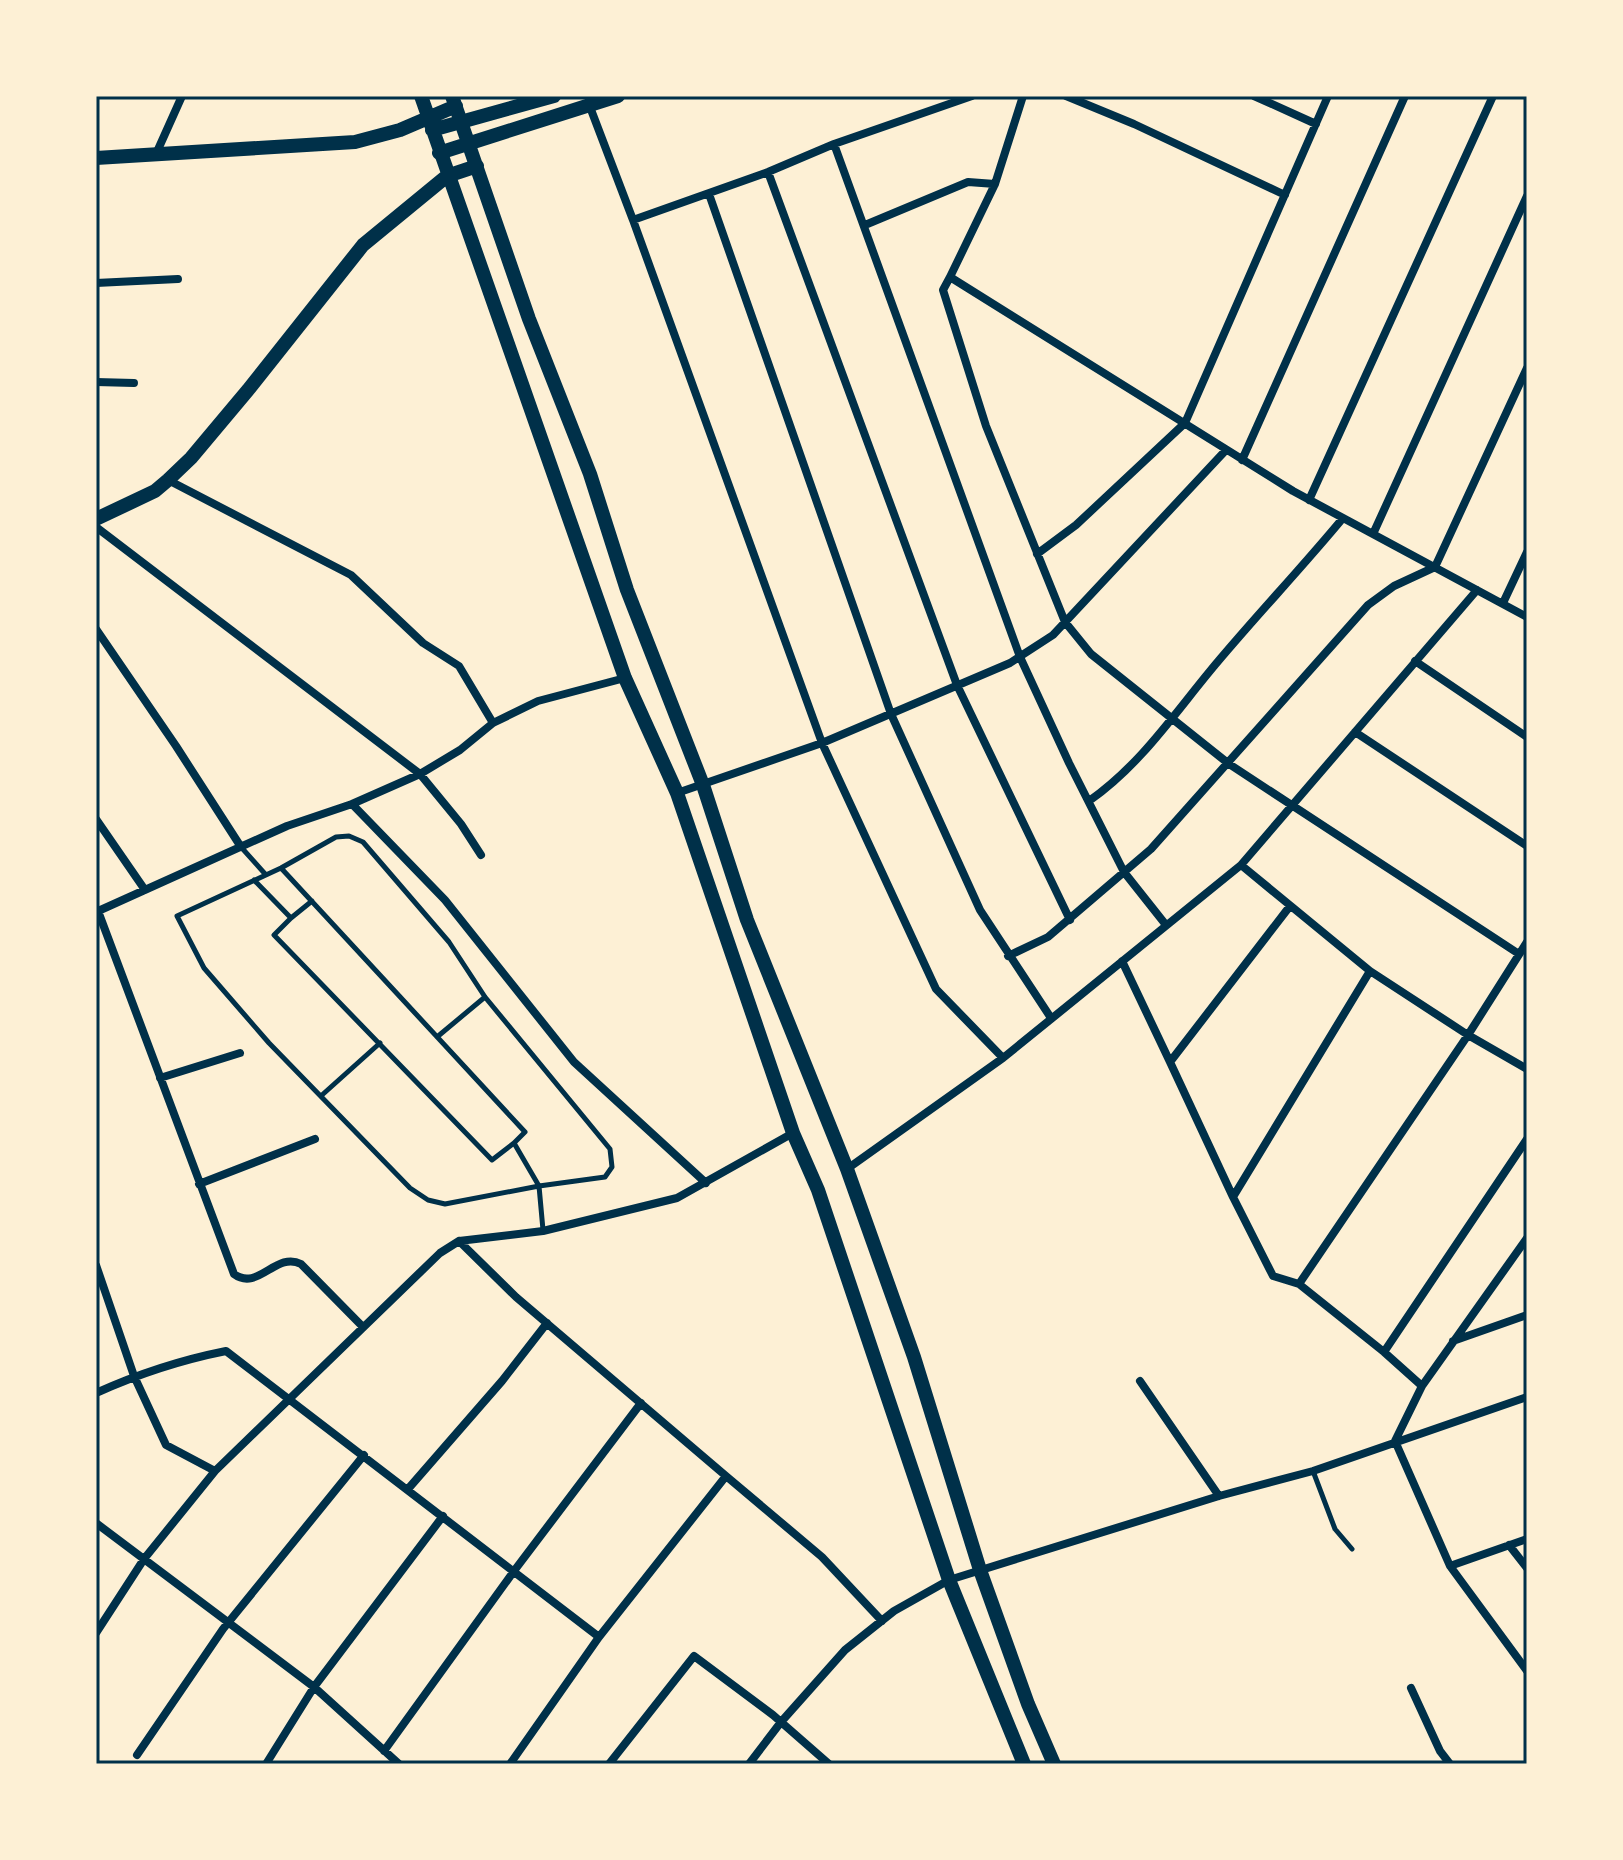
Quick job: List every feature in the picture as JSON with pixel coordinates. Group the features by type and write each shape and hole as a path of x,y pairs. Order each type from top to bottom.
{"street":[{"path":"156,155 182,96"},
{"path":"421,96 625,678 677,793 793,1133 818,1190 949,1580 1024,1764"},
{"path":"96,158 355,142 430,124 457,108 554,96"},
{"path":"439,153 618,96"},
{"path":"633,220 972,96"},
{"path":"1023,96 995,184 943,290 986,426 1065,622 1091,654 1229,764 1519,954"},
{"path":"1066,96 1134,124 1285,195"},
{"path":"1254,96 1316,124"},
{"path":"1037,554 1076,525 1185,423 1328,96"},
{"path":"1242,460 1405,96"},
{"path":"1309,500 1493,96"},
{"path":"590,107 822,743 936,989 1003,1058"},
{"path":"457,108 529,319 590,474 627,590 703,785 747,920 847,1169 914,1357 980,1570 1028,1704 1054,1764"},
{"path":"834,144 1020,657 1124,872 1166,925"},
{"path":"96,519 155,491 168,480 191,458 248,390 363,245 447,176 477,166"},
{"path":"768,172 957,685 1070,920"},
{"path":"865,225 968,182 995,184"},
{"path":"709,194 891,714 980,910 1051,1018"},
{"path":"1373,534 1527,196"},
{"path":"950,277 1309,500 1527,617"},
{"path":"96,283 178,279"},
{"path":"1008,956 1048,937 1151,849 1368,605 1394,586 1435,567 1527,368"},
{"path":"96,382 134,383"},
{"path":"677,793 822,743 1020,657 1053,635 1226,450"},
{"path":"168,480 351,575 423,643 459,666 493,723"},
{"path":"1089,801 1114,784 1174,719 1207,674 1343,518"},
{"path":"96,527 420,774 461,824 481,855"},
{"path":"1503,603 1527,552"},
{"path":"847,1169 1003,1058 1241,865 1477,590"},
{"path":"96,629 241,847"},
{"path":"1415,661 1527,737"},
{"path":"363,1327 293,1259 283,1261 250,1280 243,1280 234,1274 97,911 287,826 352,804 420,774 460,750 493,723 538,701 625,678"},
{"path":"1355,732 1527,846"},
{"path":"352,804 445,900 574,1062 706,1183"},
{"path":"96,819 145,890"},
{"path":"1241,865 1370,971 1527,1069"},
{"path":"1170,1062 1290,906"},
{"path":"1299,1284 1468,1035 1527,942"},
{"path":"1122,961 1273,1276 1299,1284 1422,1386"},
{"path":"1233,1197 1370,971"},
{"path":"160,1078 240,1053"},
{"path":"96,1633 144,1559 215,1471 440,1253 459,1241 543,1231 677,1198 793,1133"},
{"path":"199,1184 315,1139"},
{"path":"1384,1352 1527,1139"},
{"path":"1527,1238 1422,1386 1395,1441 1450,1566 1527,1671"},
{"path":"459,1241 547,1323 822,1557 882,1621"},
{"path":"96,1265 134,1376 166,1445 215,1471"},
{"path":"1453,1341 1527,1315"},
{"path":"408,1489 502,1381 547,1323"},
{"path":"96,1393 134,1376 226,1351 599,1637"},
{"path":"1140,1381 1219,1496"},
{"path":"749,1764 781,1722 845,1650 894,1611 949,1580 1219,1496 1313,1471 1527,1397"},
{"path":"384,1751 641,1403"},
{"path":"137,1755 228,1622 364,1455"},
{"path":"510,1764 599,1637 726,1476"},
{"path":"266,1764 314,1687 443,1516"},
{"path":"96,1523 314,1687 396,1763"},
{"path":"1450,1566 1527,1539"},
{"path":"1509,1545 1527,1568"},
{"path":"609,1764 694,1656 781,1722 829,1764"},
{"path":"1411,1688 1440,1751 1450,1764"}],"lane":[{"path":"349,836 363,842 449,942 485,997 610,1149 612,1167 605,1177 445,1204 428,1200 410,1188 269,1043 204,968 177,916 266,875 336,837 349,836"},
{"path":"241,847 266,875"},
{"path":"281,868 312,901 525,1132 492,1160 274,935 312,901"},
{"path":"254,880 291,918"},
{"path":"437,1037 485,997"},
{"path":"322,1095 380,1043"},
{"path":"514,1143 539,1186 543,1231"},
{"path":"1313,1471 1335,1529 1352,1549"}]}
